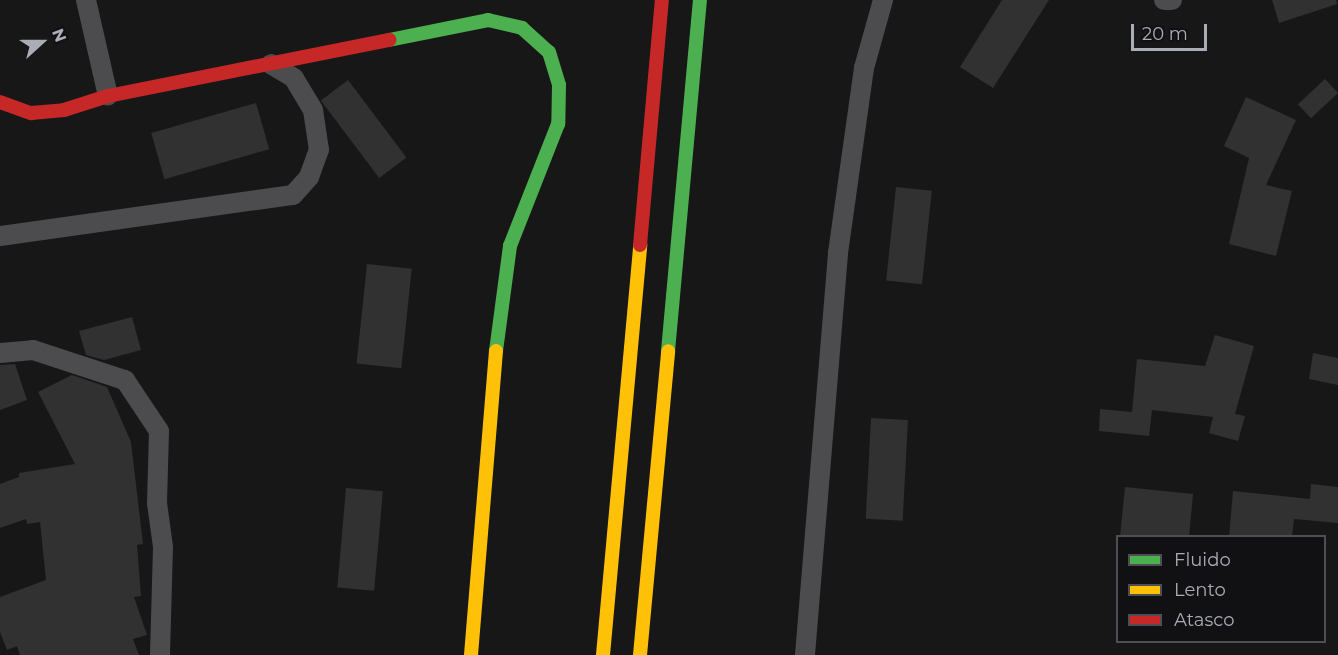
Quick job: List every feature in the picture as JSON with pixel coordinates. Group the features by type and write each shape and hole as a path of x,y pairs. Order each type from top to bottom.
{"main road":[{"path":"603,655 662,0"},
{"path":"640,655 700,0"},
{"path":"0,102 31,113 64,110 108,96 488,20 522,28 549,52 559,85 558,123 510,246 500,306 471,655"}],"street":[{"path":"86,0 108,96"},
{"path":"805,655 838,253 864,68 883,0"},
{"path":"1164,0 1172,0"},
{"path":"0,236 293,195 309,177 319,150 313,110 294,78 271,64"},
{"path":"0,353 33,350 125,380 159,431 157,503 163,547 160,655"}],"building":[{"path":"1002,0 1049,0 993,88 960,67"},
{"path":"1272,0 1336,0 1337,4 1279,23"},
{"path":"1325,79 1338,93 1311,118 1298,104"},
{"path":"348,80 406,157 379,178 321,100"},
{"path":"1246,97 1296,120 1266,185 1292,191 1276,256 1229,244 1249,158 1224,146"},
{"path":"256,103 269,149 164,179 151,133"},
{"path":"896,187 932,191 922,284 886,280"},
{"path":"367,264 412,269 401,368 357,363"},
{"path":"132,317 141,350 104,360 86,355 79,331"},
{"path":"1215,335 1254,346 1235,414 1245,416 1238,441 1209,433 1213,417 1152,410 1149,436 1099,431 1100,409 1132,412 1137,359 1205,366"},
{"path":"1313,353 1338,358 1338,385 1309,379"},
{"path":"15,364 27,400 0,410 0,365"},
{"path":"72,375 107,387 131,442 143,544 137,545 141,596 134,597 147,635 133,639 139,655 20,655 17,646 7,650 0,632 0,597 46,580 40,522 27,524 26,519 0,528 0,484 19,477 19,473 75,464 38,392"},
{"path":"871,418 908,420 903,521 866,519"},
{"path":"1311,484 1338,487 1338,523 1294,519 1292,535 1229,535 1233,491 1310,499"},
{"path":"1125,487 1193,494 1189,535 1120,535"},
{"path":"346,488 383,491 374,591 337,588"}],"traffic: fast":[{"path":"668,351 700,0"},
{"path":"389,40 488,20 522,28 549,52 559,85 558,124 510,246 496,351"}],"traffic: slow":[{"path":"603,655 640,245"},
{"path":"471,655 496,351"},
{"path":"640,655 668,351"}],"traffic: jam":[{"path":"640,245 662,0"},
{"path":"0,102 31,113 64,110 108,96 389,40"}]}
